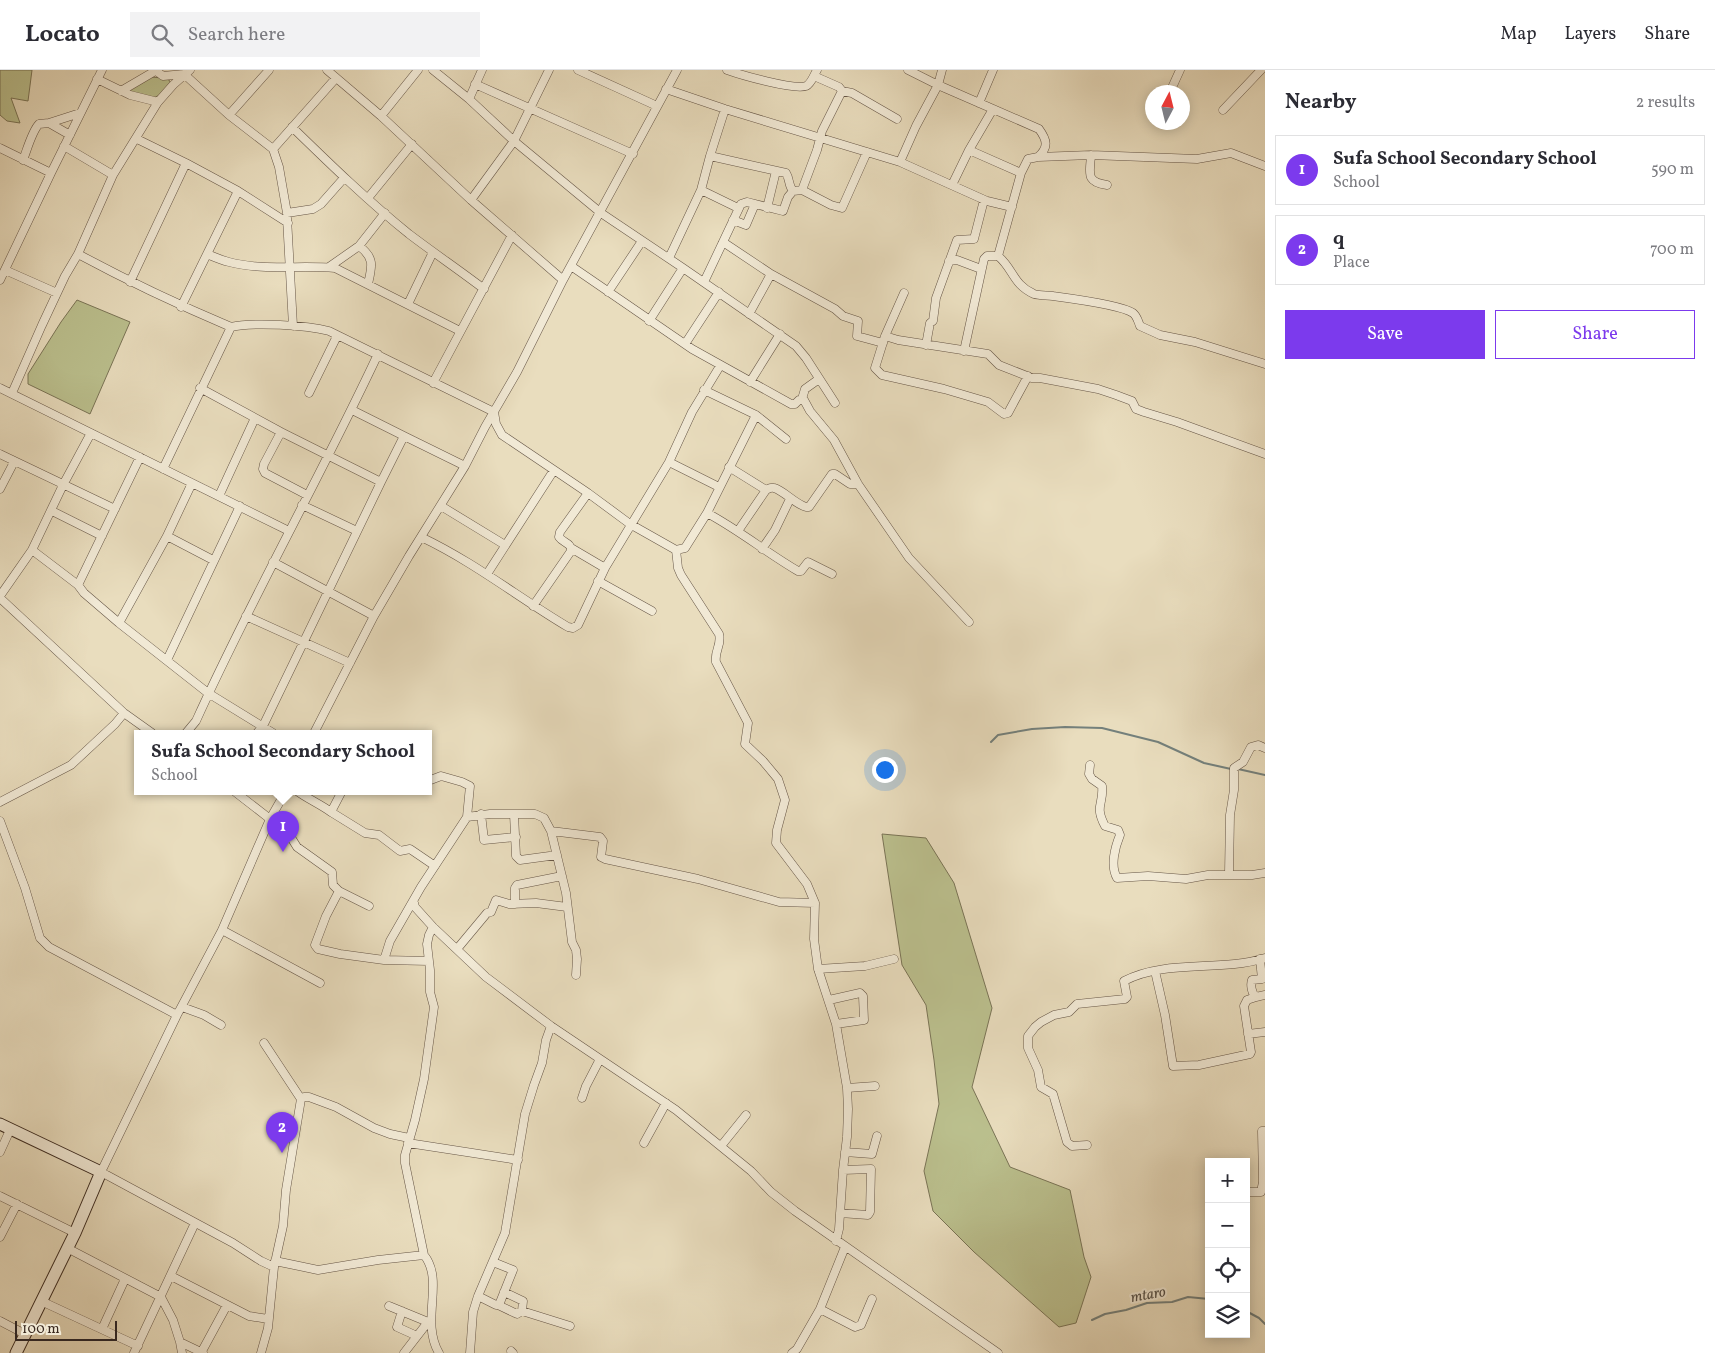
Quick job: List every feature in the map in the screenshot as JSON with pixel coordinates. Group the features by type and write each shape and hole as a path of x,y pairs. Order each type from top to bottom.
{"street":[{"path":"0,280 102,70"},
{"path":"121,91 155,70 163,76 187,72"},
{"path":"229,115 269,70"},
{"path":"327,70 381,116 471,200 563,280"},
{"path":"381,116 418,70"},
{"path":"433,70 470,99 514,140 601,213 796,346 835,403"},
{"path":"470,99 482,70"},
{"path":"471,200 514,140 549,70"},
{"path":"578,70 657,106"},
{"path":"316,730 374,616 465,466 517,372 563,280 677,70"},
{"path":"728,70 749,77 796,86 809,84 815,73 839,87 842,91 852,93 897,119"},
{"path":"908,70 1039,129 1046,138 1046,145 1044,151 1038,156"},
{"path":"900,162 938,85 942,70"},
{"path":"979,103 993,70"},
{"path":"1173,85 1180,70"},
{"path":"1222,110 1261,70"},
{"path":"187,72 229,115 273,149 279,167 287,213 293,326"},
{"path":"12,393 15,382 57,293 78,254 113,175 137,139 158,102 187,72"},
{"path":"273,149 336,78"},
{"path":"97,79 138,98 158,102"},
{"path":"475,84 633,154"},
{"path":"666,89 724,109 900,162 984,200 1012,207"},
{"path":"802,190 818,150 826,121 842,91"},
{"path":"668,258 701,190 724,109"},
{"path":"952,185 969,150 993,109"},
{"path":"23,160 31,143 35,128 39,124 49,123 80,113"},
{"path":"49,123 70,135"},
{"path":"292,127 344,178 385,213 433,252 484,289"},
{"path":"137,139 238,191 288,223"},
{"path":"368,198 412,144"},
{"path":"64,146 113,175"},
{"path":"0,148 51,173"},
{"path":"969,150 1021,173"},
{"path":"704,282 738,208 744,202 783,211 788,197 793,191 802,190 831,205 842,208 867,152"},
{"path":"998,256 1021,173 1028,159 1038,156 1091,155 1198,159 1231,153 1265,166"},
{"path":"1091,155 1090,177 1092,181 1107,185"},
{"path":"710,156 787,174 788,185 793,191"},
{"path":"130,282 186,164"},
{"path":"767,208 776,171"},
{"path":"287,213 313,209 321,204 344,178"},
{"path":"701,190 738,208"},
{"path":"181,306 238,191"},
{"path":"926,345 930,323 933,321 936,298 957,240 974,239 984,200"},
{"path":"733,220 746,225 755,204"},
{"path":"330,267 359,246 385,213"},
{"path":"433,382 512,235"},
{"path":"608,292 642,242"},
{"path":"723,242 771,274 835,309 843,316 858,321 858,336 988,354 999,365 1028,376 1098,389 1132,401 1136,409 1265,454"},
{"path":"359,246 368,253 371,260 372,267 368,284"},
{"path":"408,304 433,252"},
{"path":"78,254 130,282 231,327 242,325 319,328 378,354 494,412"},
{"path":"207,254 228,262 252,266 335,268 460,330"},
{"path":"964,351 984,259 987,256 998,256 1006,262 1013,277 1022,287 1034,294 1073,299 1123,309 1132,312 1138,319 1140,326 1160,335 1195,342 1265,364"},
{"path":"949,261 957,260 981,269"},
{"path":"571,266 649,321 720,366 791,404 795,404 802,399 805,389 819,379"},
{"path":"649,321 683,268"},
{"path":"5,270 57,293"},
{"path":"749,314 771,274"},
{"path":"685,344 719,292"},
{"path":"904,292 884,340 875,368 882,375 944,389 988,402 1004,414 1008,413 1028,376"},
{"path":"163,469 200,388 231,327"},
{"path":"750,382 780,334"},
{"path":"308,393 337,336"},
{"path":"188,730 196,721 246,616 307,494 329,456 378,354"},
{"path":"422,537 451,551 533,606 568,627 573,628 578,624 605,568 630,524 669,462 704,390 720,366"},
{"path":"0,388 289,530"},
{"path":"200,388 281,432 381,482"},
{"path":"704,390 756,415 786,439"},
{"path":"802,399 834,440 858,484 909,558 969,622"},
{"path":"352,410 465,466"},
{"path":"494,412 496,424 502,435 630,524 676,550 685,548 707,513 756,415"},
{"path":"219,496 256,418"},
{"path":"281,432 264,464 264,474 307,494"},
{"path":"91,433 63,485 32,550 0,597 124,713 148,730"},
{"path":"260,730 404,436"},
{"path":"0,454 115,509"},
{"path":"78,585 140,457"},
{"path":"0,489 14,462"},
{"path":"669,462 719,487"},
{"path":"729,467 766,490"},
{"path":"487,574 554,470"},
{"path":"738,531 766,490 775,488 804,507 809,507 833,473 850,484 858,484"},
{"path":"119,623 167,536 192,483"},
{"path":"588,493 559,536 571,548 605,568"},
{"path":"762,549 775,530 790,499"},
{"path":"302,504 357,531"},
{"path":"167,660 240,506"},
{"path":"441,506 505,544"},
{"path":"52,511 102,536"},
{"path":"707,513 798,571 801,571 808,562 832,574"},
{"path":"167,536 213,560"},
{"path":"533,606 571,548"},
{"path":"32,550 78,585 84,593 119,623 208,693 269,730"},
{"path":"676,550 678,568 681,575 719,634 720,643 716,652 716,662 748,723 745,744 763,761 778,780 785,800 777,830 776,843 807,884 815,903 814,939 818,969 836,1024 847,1088 848,1109 845,1152 836,1241"},
{"path":"273,562 374,616"},
{"path":"598,582 652,611"},
{"path":"246,616 350,663"},
{"path":"0,802 70,765 124,713"},
{"path":"1229,874 1230,815 1234,790 1234,769 1243,762 1248,749 1263,746"},
{"path":"1090,765 1089,774 1092,779 1102,786 1103,791 1099,808 1102,819 1105,826 1118,830 1120,835 1116,845 1114,860 1117,878 1148,876 1186,879 1208,875 1265,873"},
{"path":"384,960 390,941 467,817 470,786 441,776 432,779"},
{"path":"239,795 292,839 297,848 332,872 334,885 340,891 368,906"},
{"path":"17,1353 75,1233 101,1172 177,1016 222,930 270,819 284,795"},
{"path":"304,795 365,834 379,835 400,851 410,848 435,866"},
{"path":"331,812 340,795"},
{"path":"467,817 480,814 514,814 540,815 544,818 550,831 566,893 572,942 576,950 576,975"},
{"path":"480,814 484,840 516,837"},
{"path":"514,814 516,856 520,860 557,855"},
{"path":"0,821 25,888 40,938 49,948 177,1016"},
{"path":"550,831 600,838 603,841 601,857 605,859 698,879 779,902 815,903"},
{"path":"514,904 515,888 517,885 562,876"},
{"path":"340,891 326,916 314,945 316,948 340,954 384,960 429,960"},
{"path":"457,949 486,913 491,912 495,900 498,899 507,904 536,903 567,907"},
{"path":"414,903 415,907 433,927 486,977 551,1026 666,1103 751,1171 771,1192 836,1241 998,1353"},
{"path":"433,927 427,944 430,992 434,1006 424,1079 405,1154 405,1163 424,1255 430,1262 433,1301 429,1322 439,1353"},
{"path":"222,930 320,983"},
{"path":"1087,1145 1072,1146 1067,1142 1053,1094 1041,1087 1038,1070 1028,1048 1028,1036 1040,1022 1069,1012 1077,1004 1125,999 1127,997 1124,981 1145,973 1189,966 1224,965 1263,958 1262,978 1252,980 1251,983 1253,994 1256,997"},
{"path":"818,969 865,966 894,959"},
{"path":"1154,971 1165,1015 1173,1066 1199,1065 1248,1055 1251,1052 1245,1003 1247,1000 1265,995"},
{"path":"828,1000 860,993 863,996 864,1020 836,1024"},
{"path":"182,1007 204,1014 221,1025"},
{"path":"470,1353 473,1312 505,1233 528,1106 542,1063 546,1040 551,1026"},
{"path":"1248,1034 1265,1032"},
{"path":"261,1353 268,1328 275,1264 283,1226 286,1190 301,1099 264,1043"},
{"path":"582,1098 600,1059"},
{"path":"847,1088 875,1086"},
{"path":"301,1099 309,1097 336,1107 374,1128 409,1140 518,1160"},
{"path":"644,1143 666,1103"},
{"path":"721,1146 746,1115"},
{"path":"0,1124 101,1172 195,1222 261,1262 318,1270 424,1255"},
{"path":"0,1152 10,1130"},
{"path":"1250,1192 1263,1192 1262,1131 1265,1130"},
{"path":"840,1213 869,1214 872,1154 877,1136"},
{"path":"845,1152 872,1154"},
{"path":"842,1170 871,1169"},
{"path":"0,1196 75,1233"},
{"path":"0,1237 17,1204"},
{"path":"41,1301 102,1329 136,1349 195,1222"},
{"path":"792,1353 797,1349 820,1308 845,1247"},
{"path":"67,1248 161,1297 173,1320 182,1353"},
{"path":"493,1262 512,1270 498,1306"},
{"path":"171,1276 249,1316 268,1319"},
{"path":"102,1329 125,1278"},
{"path":"478,1296 518,1315 522,1310 523,1301 504,1292"},
{"path":"820,1308 858,1327 861,1325 872,1299"},
{"path":"180,1342 202,1353 227,1305"},
{"path":"389,1306 429,1322"},
{"path":"522,1310 570,1326"},
{"path":"402,1311 397,1326 417,1336"},
{"path":"0,1321 25,1334"},
{"path":"404,1353 429,1322"}],"green space":[{"path":"0,70 32,70 28,101 11,98 20,123 7,121 0,115"},
{"path":"151,77 169,80 171,84 160,94 151,98 146,98 127,89"},
{"path":"77,300 130,322 90,414 28,384 28,374"},
{"path":"882,834 926,838 954,883 992,1008 972,1087 1010,1167 1070,1190 1084,1257 1091,1277 1076,1323 1059,1327 974,1252 933,1211 924,1171 939,1104 934,1060 926,1005 902,965"}],"waterway":[{"path":"991,742 998,735 1032,729 1065,727 1102,728 1158,742 1204,763 1231,769"},
{"path":"1238,769 1265,775"},
{"name":"mtaro","path":"1092,1320 1105,1314 1147,1303 1172,1302 1188,1297 1205,1299"},
{"name":"mtaro","path":"1250,1313 1265,1324"}],"place":[{"name":"Sufa School Secondary School","path":"283,852"},
{"name":"q","path":"282,1153"}]}
